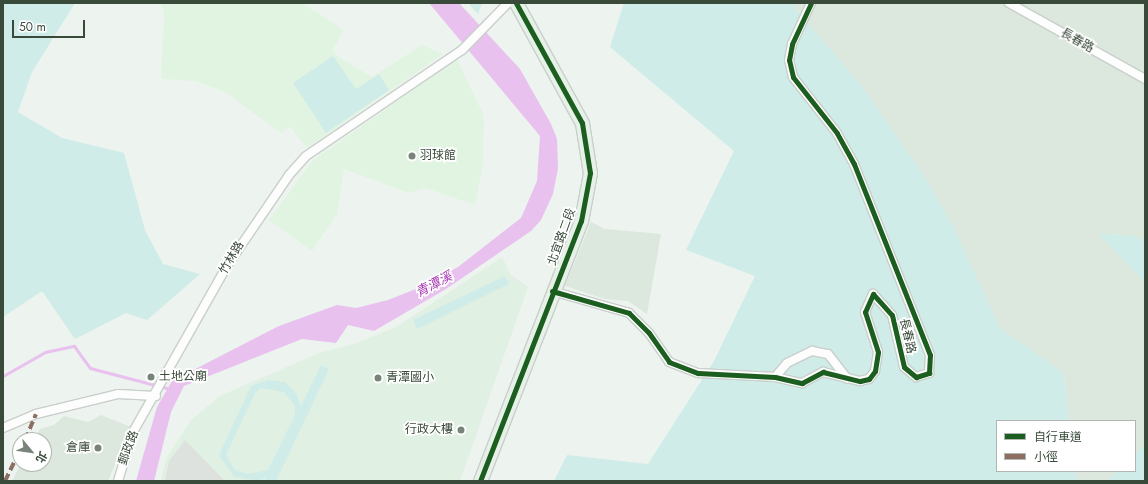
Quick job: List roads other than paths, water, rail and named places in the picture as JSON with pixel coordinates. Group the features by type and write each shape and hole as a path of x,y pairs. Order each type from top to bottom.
{"main road":[{"name":"北宜路二段","path":"480,481 552,292 581,221 590,173 589,152 582,123 516,3"}],"street":[{"name":"竹林路","path":"156,396 227,266 289,175 306,156 462,50 508,3"},
{"name":"長春路","path":"552,292 629,313 649,333 669,362 698,373 775,377 802,383 823,372 847,378 869,379 875,371 878,352 865,312 873,294 892,315 904,367 916,377 923,377 932,366 898,269 854,164 837,133 794,77 789,60 792,44 811,3"},
{"name":"長春路","path":"1009,3 1145,79"},
{"path":"775,377 787,364 812,351 828,354 847,378"},
{"path":"3,428 36,414 118,394 156,396"},
{"name":"郵政路","path":"118,481 133,432 156,396"}],"water":[{"name":"青潭溪","path":"429,3 459,3 520,69 551,124 557,139 558,168 553,194 541,220 531,231 446,289 374,331 348,325 336,343 302,339 184,386 171,412 154,481 136,481 157,407 172,381 279,326 337,305 356,308 388,300 426,285 458,267 521,218 537,181 540,136"}],"waterway":[{"path":"3,376 45,352 74,346 90,368 170,389"}],"place":[{"name":"羽球館","path":"412,156"},
{"name":"土地公廟","path":"151,377"},
{"name":"青潭國小","path":"378,378"},
{"name":"行政大樓","path":"461,430"},
{"name":"倉庫","path":"98,448"}]}
